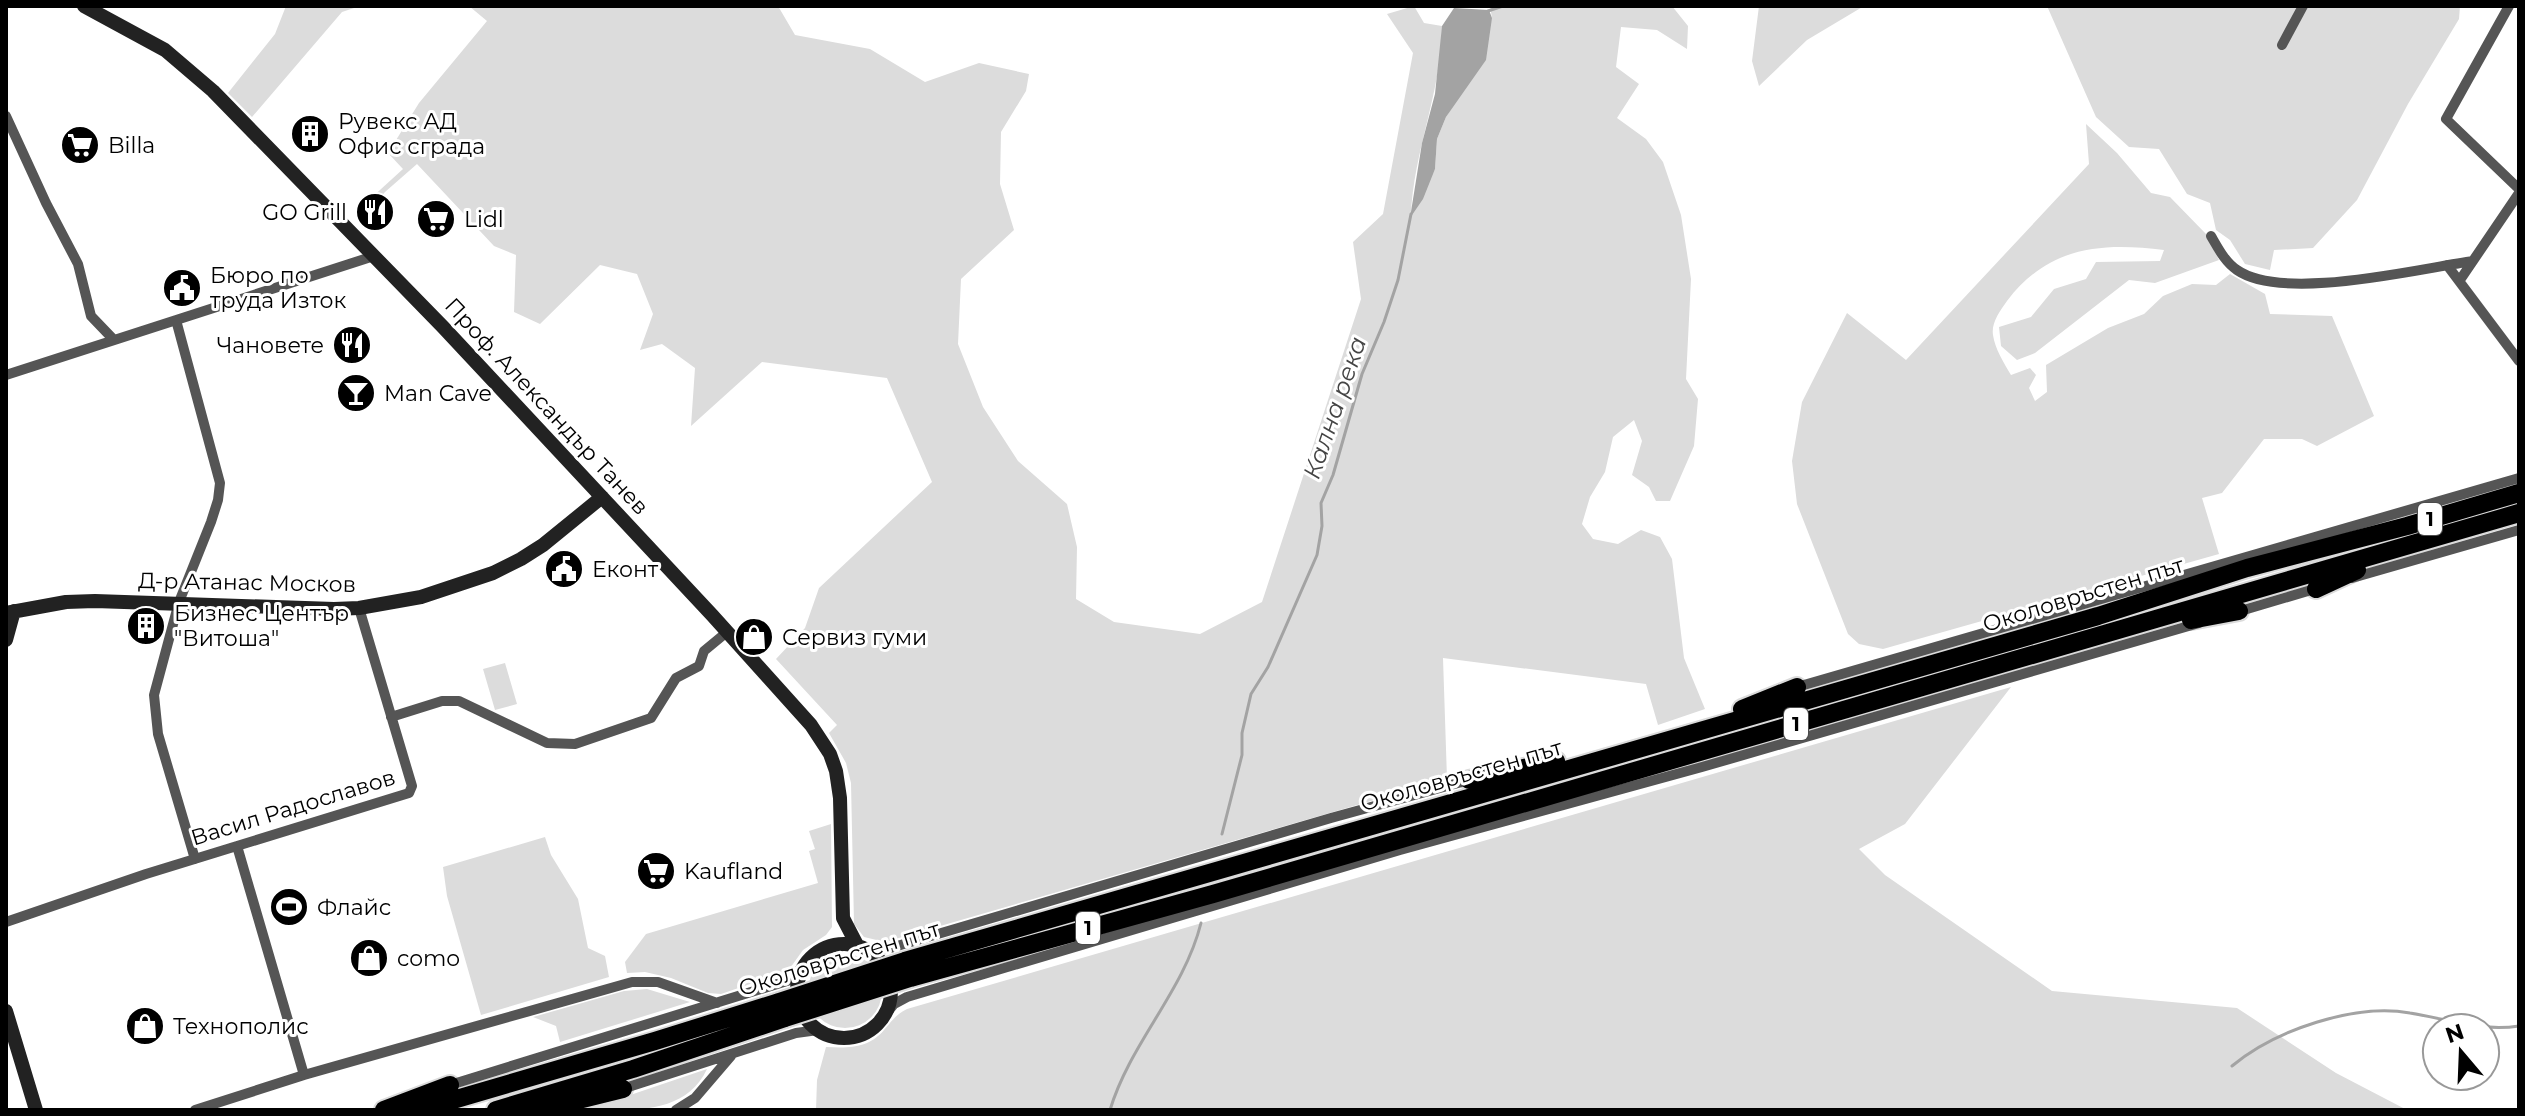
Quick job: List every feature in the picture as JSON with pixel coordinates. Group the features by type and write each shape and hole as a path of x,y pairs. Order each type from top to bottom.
{"highway":[{"name":"Околовръстен път","path":"419,1110 782,1010 1622,753 2142,602 2247,568 2519,493"},
{"name":"Околовръстен път","path":"908,970 1323,862 2519,513"},
{"path":"2265,551 2341,544"},
{"path":"2316,589 2415,544"},
{"path":"2142,602 2214,566"},
{"path":"2102,635 2239,611"},
{"path":"1697,731 1772,695 1797,687"},
{"path":"1469,780 1576,757 1622,753"},
{"path":"1444,838 1491,813"},
{"path":"1323,862 1372,859"},
{"name":"Околовръстен път","path":"496,1110 633,1069 782,1010"},
{"path":"384,1110 450,1085"},
{"path":"538,1110 623,1089"}],"street":[{"name":"Проф. Александър Танев","path":"84,6 165,50 213,91 602,497 811,725 830,754 840,798 843,918 829,946"},
{"path":"2282,45 2303,6"},
{"path":"2460,280 2519,191 2446,119 2509,6"},
{"path":"6,116 39,190 78,264 91,316 114,340"},
{"path":"2211,236 2228,263 2239,271 2273,284 2327,283 2473,261"},
{"path":"6,375 374,256"},
{"path":"2447,265 2519,361"},
{"path":"176,320 220,483 211,522 179,602 158,671 154,712 195,859"},
{"path":"2509,346 2519,339"},
{"name":"Околовръстен път","path":"1797,687 2519,478"},
{"name":"Д-р Атанас Москов","path":"10,612 66,602 359,608 421,597 493,573 543,545 602,497"},
{"path":"1469,780 887,949 829,946 814,954 800,974 797,989 799,1005 806,1019 818,1030 841,1038 858,1036 874,1028 894,1004 907,997 1444,838 1716,763 2519,530"},
{"name":"Васил Радославов","path":"6,922 409,793 412,786 359,608"},
{"path":"6,640 10,612"},
{"path":"391,717 442,701 459,701 547,743 575,744 651,718 676,678 699,666 704,651 727,632"},
{"path":"237,846 304,1075"},
{"name":"Проф. Александър Танев","path":"843,918 863,947"},
{"path":"863,947 883,964 888,974 891,995 885,1015"},
{"path":"450,1085 787,981 800,974"},
{"path":"195,1110 304,1075 632,982 658,982 717,1003"},
{"path":"6,1011 36,1110"},
{"path":"573,1110 623,1089 736,1052 796,1033 818,1030"},
{"path":"676,1110 695,1098 736,1052"}],"shaded area":[{"path":"286,6 360,6 342,12 252,117 228,93 275,34"},
{"path":"469,6 778,6 795,35 870,49 925,82 979,63 1029,74 1026,91 1001,132 1000,184 1014,230 961,279 958,344 983,407 1018,461 1067,504 1077,547 1076,599 1114,622 1200,634 1262,602 1361,299 1353,242 1383,214 1413,53 1387,14 1414,6 1424,23 1442,26 1441,50 1417,168 1411,216 1435,169 1437,139 1446,117 1492,18 1490,6 1672,6 1688,26 1687,49 1657,30 1621,27 1616,67 1639,84 1617,118 1646,139 1663,162 1681,215 1691,279 1686,379 1698,399 1694,446 1670,501 1656,501 1649,487 1632,475 1642,441 1634,420 1613,437 1605,472 1590,497 1582,524 1593,539 1618,544 1641,530 1660,537 1672,559 1684,658 1705,709 1658,725 1646,684 1443,658 1447,779 885,942 864,937 854,924 851,783 846,763 829,733 837,725 776,659 805,628 819,588 932,482 887,378 762,362 691,426 695,368 662,344 640,350 653,314 637,274 600,265 540,324 514,312 516,255 494,246 417,164 385,192 366,214 358,210 403,169 388,153 419,103 487,21"},
{"path":"1759,6 1864,6 1807,40 1759,86 1752,61"},
{"path":"2047,6 2460,6 2459,19 2408,104 2357,200 2313,248 2274,250 2270,270 2245,264 2230,240 2216,230 2210,203 2187,194 2159,149 2129,147 2096,117"},
{"path":"1454,8 1489,10 1492,18 1486,60 1446,117 1437,139 1435,169 1423,199 1410,218 1422,143 1435,94 1442,26"},
{"path":"2086,124 2117,153 2151,193 2170,197 2206,234 2219,260 2155,283 2129,280 2035,353 2017,360 2001,346 1999,327 2031,317 2054,289 2086,279 2096,262 2160,261 2164,250 2097,248 2058,259 2040,269 2007,301 1993,326 1998,351 2011,375 2030,368 2036,375 2029,388 2035,401 2047,392 2046,365 2108,328 2144,314 2163,296 2192,284 2216,285 2230,274 2265,294 2270,314 2332,316 2374,416 2317,446 2302,439 2264,439 2222,493 2202,498 2219,554 1883,649 1859,644 1848,634 1797,504 1792,461 1802,402 1847,313 1906,360 2089,164"},
{"path":"505,663 517,704 495,710 483,669"},
{"path":"2011,687 1905,824 1859,849 1885,875 2052,991 2237,1008 2336,1073 2407,1110 816,1110 817,1080 826,1047 850,1047 871,1041 907,1009"},
{"path":"831,824 832,927 826,935 803,950 788,971 721,994 708,993 671,978 645,972 627,973 625,962 646,934 818,883 809,851 815,849 809,831"},
{"path":"545,837 551,855 578,899 588,948 605,956 609,977 481,1015 447,896 443,867"},
{"path":"845,954 866,960 876,970 882,991 876,1012 866,1022 845,1028 824,1022 814,1012 808,991 814,970 824,960"},
{"path":"647,989 690,1002 560,1042 556,1026 533,1017 624,991"},
{"path":"707,1069 697,1084 670,1103 637,1109 586,1110"}],"waterway":[{"name":"Кална река","path":"1488,11 1503,6"},
{"name":"Кална река","path":"1222,834 1242,755 1242,733 1251,694 1268,667 1317,555 1322,526 1321,503 1333,475 1362,374 1398,280 1411,214"},
{"name":"Кална река","path":"1110,1110 1130,1062 1182,971 1201,923"},
{"path":"2232,1066 2270,1041 2293,1031 2316,1022 2365,1012 2410,1013 2491,1027 2519,1026"}],"place":[{"name":"Рувекс АД Офис сграда","path":"310,134"},
{"name":"Billa","path":"80,145"},
{"name":"GO Grill","path":"375,212"},
{"name":"Lidl","path":"436,219"},
{"name":"Бюро по труда Изток","path":"182,288"},
{"name":"Чановете","path":"352,345"},
{"name":"Man Cave","path":"356,393"},
{"name":"Еконт","path":"564,569"},
{"name":"Бизнес Център \"Витоша\"","path":"146,626"},
{"name":"Сервиз гуми","path":"754,637"},
{"name":"Kaufland","path":"656,871"},
{"name":"Флайс","path":"289,907"},
{"name":"como","path":"369,958"},
{"name":"Технополис","path":"145,1026"}]}
